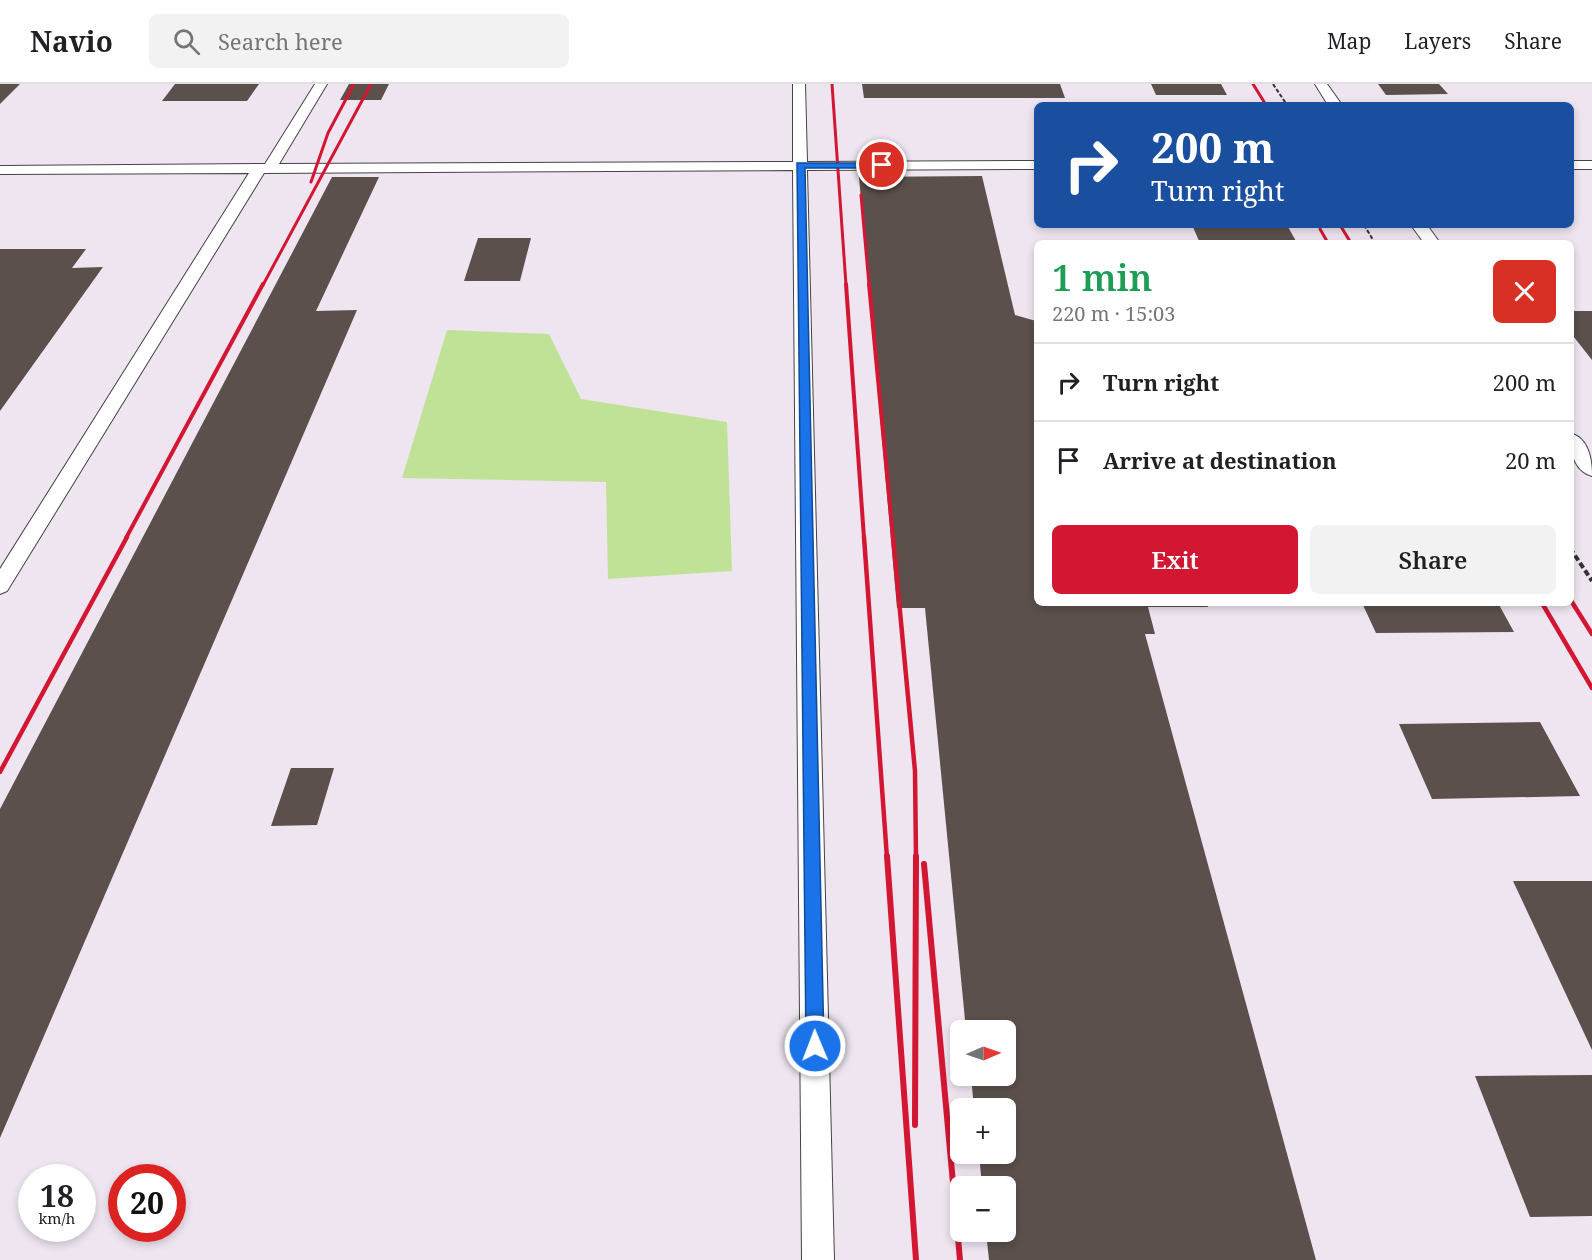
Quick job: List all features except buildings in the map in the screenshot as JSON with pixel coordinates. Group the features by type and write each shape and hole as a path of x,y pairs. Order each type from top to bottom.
{"lane":[{"path":"0,586 265,168 321,84"},
{"path":"799,84 818,1260"},
{"path":"1321,84 1333,102"},
{"path":"0,170 1034,165"},
{"path":"1574,165 1592,165"},
{"path":"1574,445 1592,470"}],"path":[{"path":"1273,84 1285,102"},
{"path":"1574,554 1592,581"}],"shaded area":[{"path":"0,84 1592,84 1592,1260 0,1260"}],"green space":[{"path":"447,330 549,334 581,399 727,422 732,571 608,579 606,482 402,478"}],"railway":[{"path":"311,182 328,133 354,84"},
{"path":"263,285 371,84"},
{"path":"832,84 846,285"},
{"path":"1253,84 1264,102"},
{"path":"861,195 869,285"},
{"path":"1342,228 1349,240"},
{"path":"1320,229 1326,240"},
{"path":"126,538 263,284"},
{"path":"846,284 864,538"},
{"path":"869,284 893,538"},
{"path":"0,772 127,537"},
{"path":"864,537 887,858"},
{"path":"893,537 915,771 916,858"},
{"path":"1574,605 1592,634"},
{"path":"1544,606 1592,688"},
{"path":"887,856 916,1260"},
{"path":"915,1125 916,858"},
{"path":"924,864 960,1260"}],"route":[{"path":"815,1046 800,165 882,165"}]}
